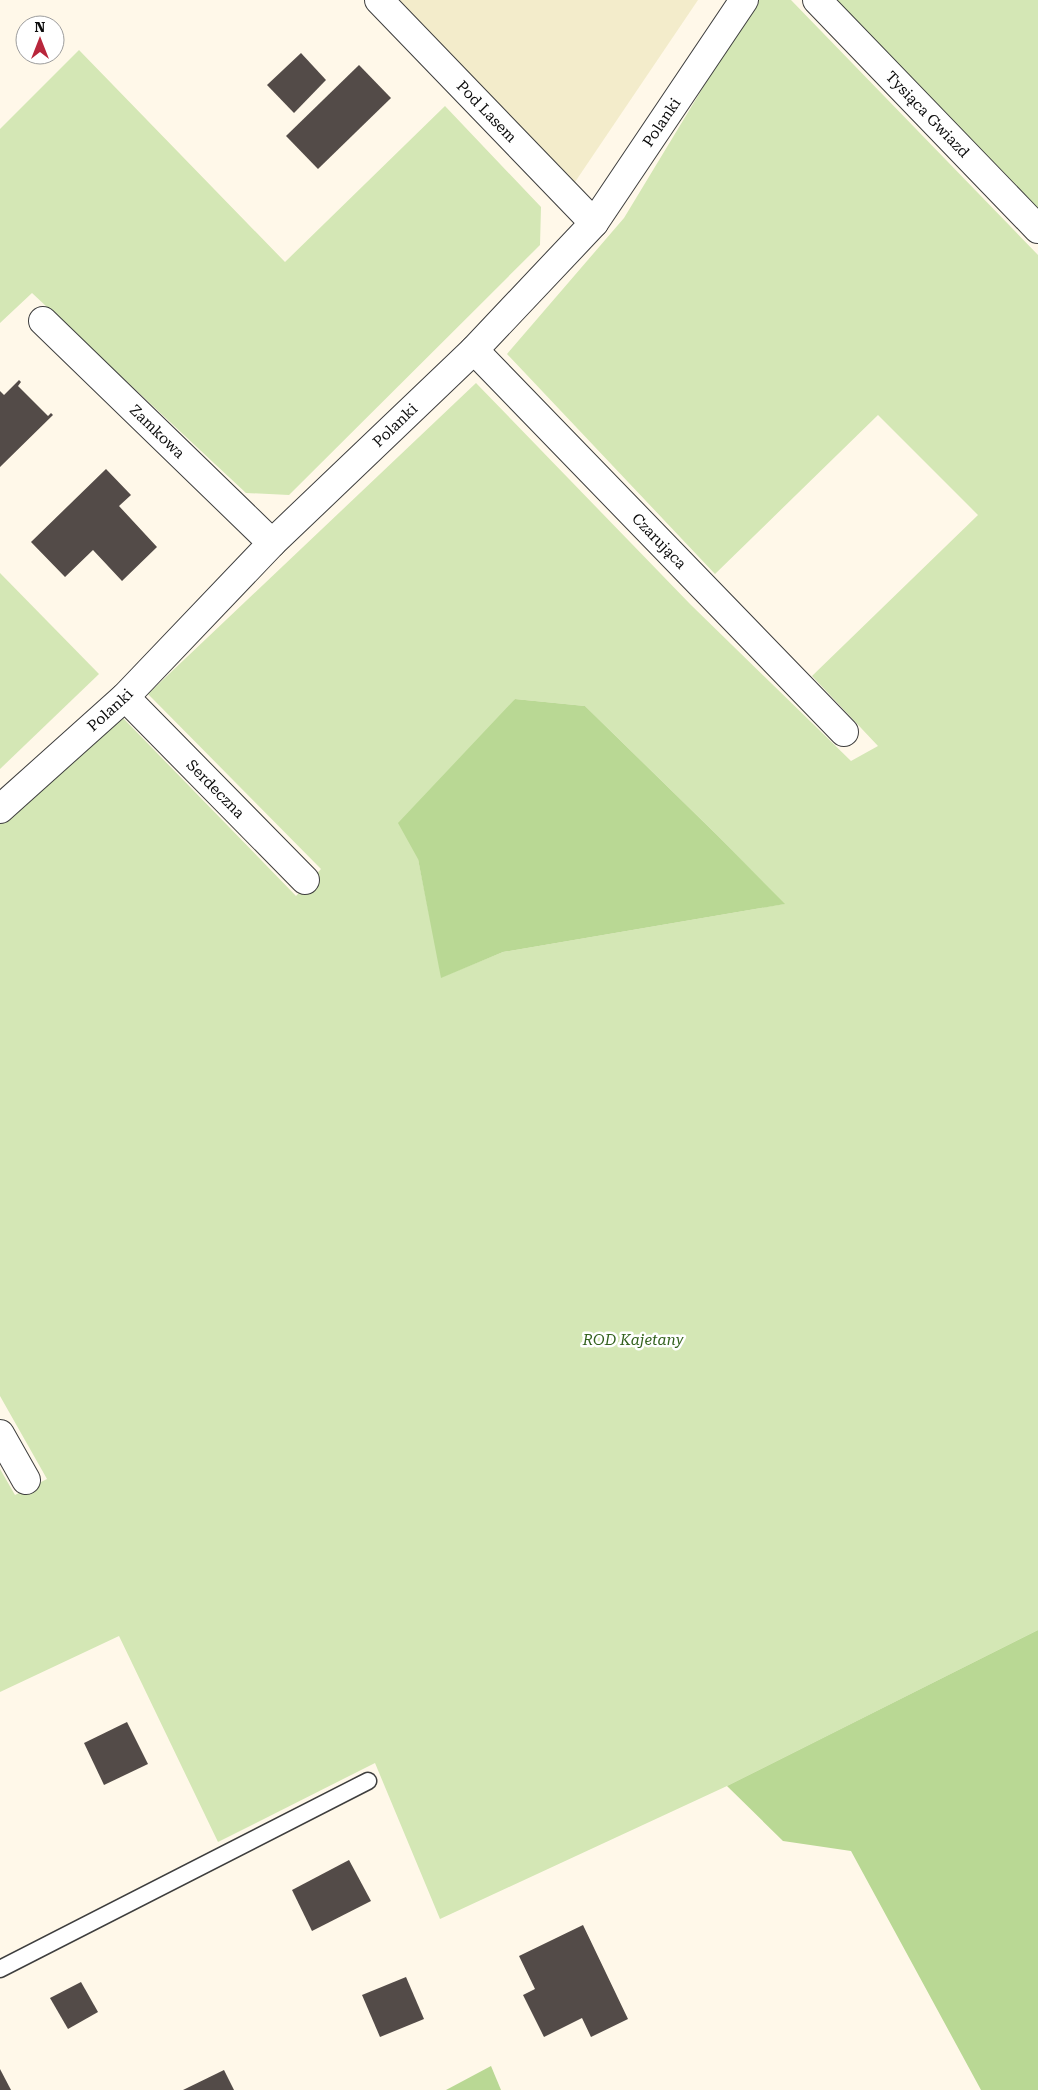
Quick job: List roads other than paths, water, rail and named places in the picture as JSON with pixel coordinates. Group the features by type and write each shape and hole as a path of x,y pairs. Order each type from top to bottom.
{"street":[{"name":"Pod Lasem","path":"379,0 594,223"},
{"name":"Polanki","path":"0,809 126,697 272,543 474,350 594,223 744,0"},
{"name":"Tysiąca Gwiazd","path":"817,0 1038,229"},
{"name":"Zamkowa","path":"43,321 272,543"},
{"name":"Czarująca","path":"474,350 844,732"},
{"name":"Serdeczna","path":"126,697 305,880"},
{"path":"0,1434 26,1480"}],"lane":[{"path":"0,1969 368,1781"}],"park label":[{"name":"ROD Kajetany","path":"633,1340"}]}
